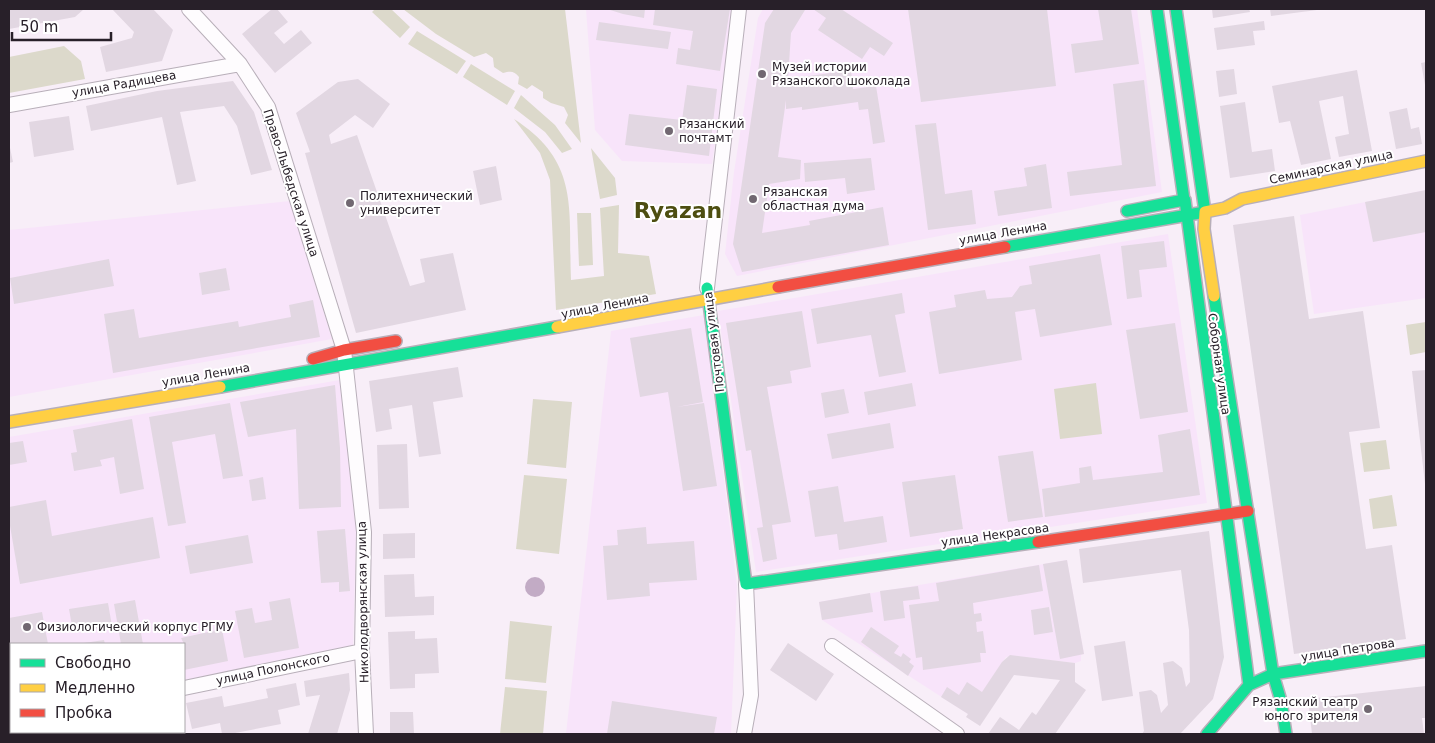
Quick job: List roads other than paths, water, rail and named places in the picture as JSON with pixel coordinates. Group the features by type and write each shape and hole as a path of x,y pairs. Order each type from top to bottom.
{"main road":[{"name":"Соборная улица","path":"1157,9 1249,685"},
{"name":"Соборная улица","path":"1176,9 1214,197 1205,212 1204,229 1273,674 1281,701 1286,734"},
{"name":"Семинарская улица","path":"1205,212 1224,208 1242,199 1426,161"},
{"path":"1111,214 1184,200 1214,197"},
{"name":"Семинарская улица","path":"1214,197 1242,199"},
{"name":"улица Ленина","path":"9,422 347,366 708,294 1205,212"},
{"name":"улица Ленина","path":"579,311 708,294 722,284"},
{"name":"Почтовая улица","path":"708,294 746,584"},
{"name":"улица Ленина","path":"250,370 319,358 344,350 405,340"},
{"name":"улица Некрасова","path":"746,584 1248,511"},
{"name":"улица Петрова","path":"1249,685 1273,674 1426,651"},
{"path":"1207,734 1249,685"},
{"path":"1225,734 1226,714"}],"street":[{"name":"Право-Лыбедская улица","path":"189,9 240,64 268,107 344,350"},
{"name":"Почтовая улица","path":"708,294 739,9"},
{"name":"улица Радищева","path":"9,105 240,64"},
{"name":"Николодворянская улица","path":"344,350 364,532 362,651 366,734"},
{"path":"744,734 751,696 746,584"},
{"path":"832,646 957,734"},
{"name":"улица Полонского","path":"185,688 362,651"}],"place":[{"name":"Музей истории Рязанского шоколада","path":"762,74"},
{"name":"Рязанский почтамт","path":"669,131"},
{"name":"Рязанская областная дума","path":"753,199"},
{"name":"Политехнический университет","path":"350,203"},
{"name":"Физиологический корпус РГМУ","path":"27,627"},
{"name":"Рязанский театр юного зрителя","path":"1368,709"}],"district":[{"name":"Ryazan","path":"678,210"}]}
